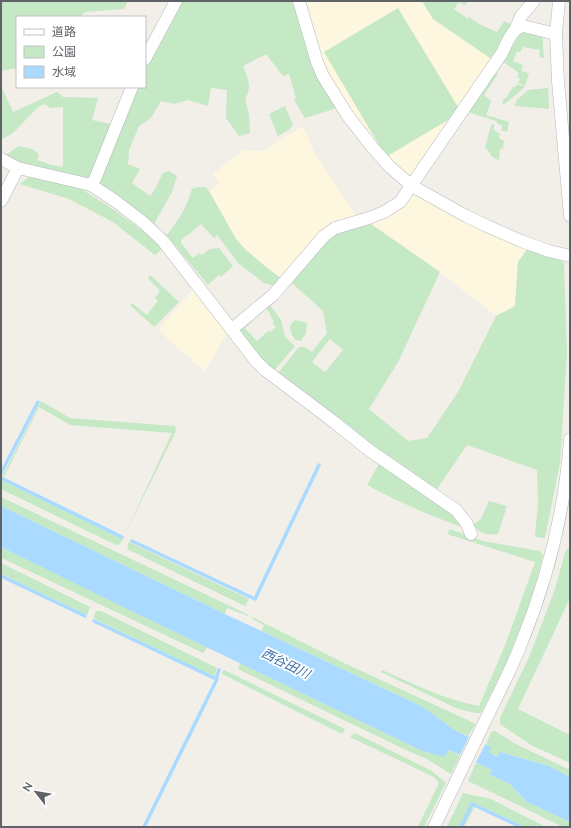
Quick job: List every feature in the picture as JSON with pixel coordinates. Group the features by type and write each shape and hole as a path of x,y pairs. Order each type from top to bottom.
{"street":[{"path":"146,57 176,1"},
{"path":"299,1 317,62 323,76 347,115 390,168 412,186 466,216 549,251 570,256"},
{"path":"232,330 273,295 324,236 335,228 369,218 384,212 400,202 502,53 521,16 534,1"},
{"path":"559,1 556,34 558,81 570,216"},
{"path":"514,30 524,26 556,34"},
{"path":"91,185 95,179 132,88"},
{"path":"1,159 18,168 91,185 114,200 144,223 161,239 256,361 265,370 369,450 456,510 467,524 471,534"},
{"path":"1,201 18,168"},
{"path":"434,827 521,646 543,584 554,546 561,511 569,457 570,439"}],"shaded area":[{"path":"306,1 422,1 433,19 493,60 415,176 408,180 350,114 318,55 321,50"},
{"path":"303,126 314,152 358,217 282,279 245,249 236,239 209,191 219,184 213,174 243,150 261,151"},
{"path":"414,194 527,249 518,262 515,306 496,316 440,272 371,224 391,214"},
{"path":"194,288 228,332 204,371 158,330"}],"green space":[{"path":"1,1 128,1 124,9 85,12 81,16 16,16 16,68 1,71"},
{"path":"179,1 296,1 336,107 334,109 305,118 294,100 296,98 289,74 283,76 266,54 243,66 248,78 249,86 249,90 245,98 249,115 250,133 239,136 226,118 227,90 211,88 208,106 188,100 174,104 161,101 151,118 139,126 129,150 128,164 140,169 132,183 150,196 163,173 169,171 177,176 172,192 154,224 136,209 98,185 138,88 146,88 146,68"},
{"path":"422,1 468,1 465,5 459,2 454,9 468,19 469,17 479,24 497,32 504,21 513,25 493,60 433,19"},
{"path":"398,8 458,107 448,120 386,157 324,52"},
{"path":"520,29 542,32 544,58 539,57 540,50 523,47 520,52 517,51 513,61 523,65 521,71 529,73 525,86 518,83 520,79 517,77 519,73 502,61 514,44"},
{"path":"495,72 498,74 484,95 491,101 486,115 509,122 507,132 501,130 503,126 498,124 496,121 468,112"},
{"path":"517,84 525,87 507,102 504,104 502,103 513,87"},
{"path":"1,86 13,112 57,92 63,97 98,98 92,120 111,124 88,181 21,164 4,156 19,146 32,149 39,154 37,160 63,167 63,107 50,108 45,104 38,107 13,133 1,140"},
{"path":"548,88 549,109 515,106 516,101 528,90"},
{"path":"285,106 293,125 290,129 278,136 269,114"},
{"path":"494,123 494,130 500,134 499,138 504,141 503,149 500,149 499,160 492,156 485,148 491,125"},
{"path":"30,176 81,189 107,205 164,247 155,255 113,222 69,199 20,184"},
{"path":"197,187 206,187 236,239 245,249 282,279 275,286 264,283 238,263 217,235 214,238 201,224 181,240 181,243 193,258 199,253 202,255 210,249 219,248 233,266 221,277 219,275 208,285 166,236 182,214 192,189"},
{"path":"371,224 440,272 398,362 369,409 408,441 427,438 458,392 496,316 515,306 518,262 527,249 558,259 564,263 567,353 560,463 545,538 535,537 538,503 537,470 467,445 437,489 372,448 278,373 299,347 305,347 312,352 327,333 323,311 292,283 325,241 333,235","holes":["330,339 343,350 325,372 312,362"]},
{"path":"150,275 179,302 154,327 130,305 132,303 147,315 158,301 155,298 160,291 148,278"},
{"path":"269,304 281,320 285,337 295,346 273,372 239,334 240,329","holes":["266,308 271,315 270,316 274,321 272,323 276,327 270,332 268,331 257,341 245,328"]},
{"path":"295,320 307,323 306,333 301,341 295,340 291,332 290,327"},
{"path":"41,401 70,418 175,426 176,431 124,536 172,433 70,425 39,407 4,477 2,477"},
{"path":"379,464 449,511 462,527 414,508 367,485"},
{"path":"1,480 123,539 119,545 116,545 1,489"},
{"path":"1,497 249,615 248,616 227,608 225,614 1,506"},
{"path":"489,501 507,506 498,534 484,533 473,525 481,519"},
{"path":"450,529 483,541 540,551 543,555 537,580 524,619 505,666 481,713 458,709 381,672 382,670 442,696 479,706 506,643 535,562 447,534"},
{"path":"129,542 249,599 245,606 129,550 127,547"},
{"path":"1,547 207,647 203,653 1,558"},
{"path":"570,548 570,598 518,709 570,735 570,763 531,745 500,724 500,718 530,655 555,589 565,553 567,549"},
{"path":"1,563 90,607 87,615 1,574"},
{"path":"96,611 101,611 217,668 214,677 93,618"},
{"path":"252,617 344,663 476,724 468,736 456,731 423,707 262,631 264,625 252,619"},
{"path":"240,663 420,750 448,750 460,756 451,774 427,759 238,669"},
{"path":"224,670 345,729 342,734 222,674"},
{"path":"495,731 514,743 570,770 570,777 549,766 501,752 498,757 489,752 486,745 491,732"},
{"path":"355,733 432,771 446,783 424,827 418,827 439,783 434,777 350,737"},
{"path":"476,763 493,770 490,775 510,784 527,802 570,822 570,827 563,827 468,781"},
{"path":"463,793 491,799 546,827 525,827 476,804 464,827 447,827"}],"water":[{"name":"西谷田川","path":"1,506 423,707 456,731 491,747 489,752 497,757 500,752 549,766 570,777 570,822 527,802 510,784 490,775 492,770 449,750 444,757 420,750 1,547"}],"pier":[{"path":"470,735 486,743 475,764 459,757"}],"waterway":[{"path":"1,473 38,402"},
{"path":"132,541 255,599 319,465"},
{"path":"1,478 122,537"},
{"path":"1,576 85,616"},
{"path":"94,621 216,679"},
{"path":"144,827 217,679 219,670"},
{"path":"461,827 472,804 521,827"}]}
